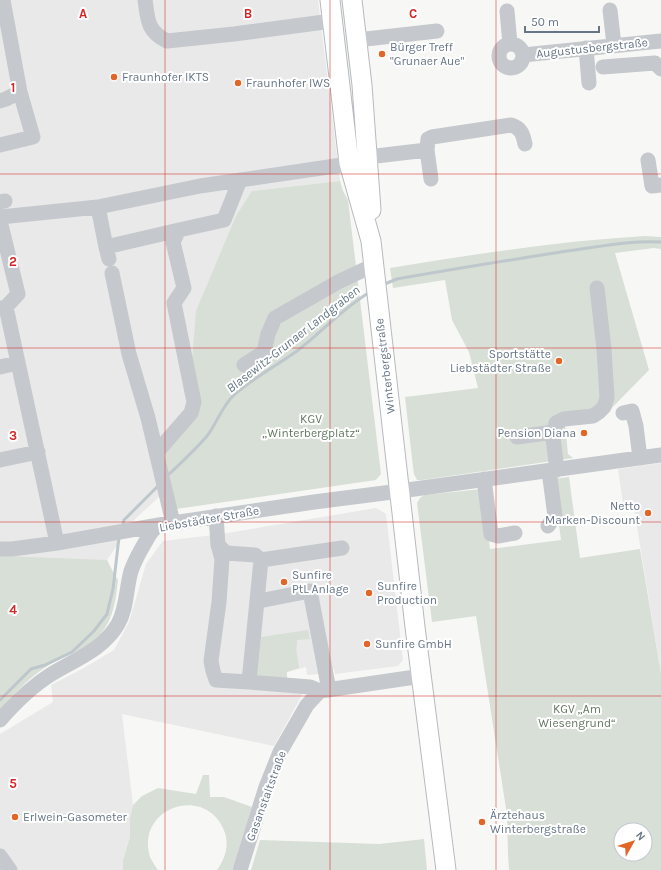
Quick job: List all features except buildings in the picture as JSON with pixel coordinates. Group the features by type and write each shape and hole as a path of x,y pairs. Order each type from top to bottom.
{"main road":[{"name":"Winterbergstraße","path":"330,0 340,88 370,207 373,225 371,241 446,870"},
{"name":"Winterbergstraße","path":"352,0 362,85 358,160"}],"street":[{"path":"0,146 33,137 20,92 4,0"},
{"path":"145,0 148,23 157,36 167,41 332,21"},
{"path":"610,10 614,45"},
{"path":"507,11 510,44"},
{"path":"357,40 438,31"},
{"name":"Augustusbergstraße","path":"523,55 661,41"},
{"name":"Augustusbergstraße","path":"510,44 520,48 523,55 522,62 516,67 508,68 500,60 500,53 503,47 510,44"},
{"path":"586,48 589,83"},
{"path":"606,70 661,68"},
{"path":"340,88 362,85"},
{"path":"0,101 20,92"},
{"path":"431,179 427,150 428,139 432,137 511,126 517,127 521,131 529,144"},
{"path":"0,217 98,207 200,186 342,165 358,160 427,150"},
{"path":"648,160 652,186 661,185"},
{"path":"109,259 179,230 224,220 240,180"},
{"path":"0,549 12,549 57,543 112,532 166,524 164,489 157,452 129,354 98,207"},
{"path":"0,221 18,294 3,308 18,363 57,543"},
{"path":"157,452 191,413 194,402 174,303 184,288 173,242 179,230"},
{"path":"244,365 264,352 268,334 275,318 338,282 376,280"},
{"path":"548,526 556,516 553,470 553,438 556,423 564,419 593,416 604,407 607,398 598,288"},
{"path":"0,367 18,363"},
{"path":"623,413 632,412 636,426 640,458"},
{"path":"517,437 547,433 553,438"},
{"path":"0,460 38,452"},
{"name":"Liebstädter Straße","path":"0,720 27,692 50,675 100,645 111,634 118,624 126,602 131,572 138,552 154,528 166,524 216,516 661,455"},
{"path":"484,479 491,534 498,536 515,533"},
{"path":"216,516 218,545 222,559 219,602 211,661 212,671 216,680 310,687 324,690 422,676"},
{"path":"218,545 226,553 255,555 261,560 342,548"},
{"path":"249,682 261,560"},
{"path":"264,600 310,591 324,690"},
{"name":"Gasanstaltstraße","path":"240,870 266,787 280,752 307,705 324,690"},
{"path":"0,856 10,870"}],"shaded area":[{"path":"0,0 318,0 340,181 252,191 195,377 171,483 158,498 135,519 107,560 112,570 0,697"},
{"path":"661,463 661,674 633,502 623,503 618,469"},
{"path":"376,508 386,514 403,660 398,666 335,674 334,669 319,671 319,674 307,675 306,667 287,672 287,682 302,695 274,746 122,714 133,805 130,818 130,837 123,870 0,870 0,734 53,702 51,685 114,650 129,622 146,564 163,541 222,534"}],"green space":[{"name":"KGV „Winterbergplatz“","path":"340,181 348,200 381,474 376,480 176,509 165,456 168,445 197,413 192,362 196,311 236,216 252,191"},
{"name":"Sportstätte Liebstädter Straße","path":"645,236 661,237 661,249 654,248 615,253 649,370 600,420 565,424 568,454 573,458 417,480 414,474 405,397 478,388 469,352 452,320 445,280 393,288 390,268 581,241"},
{"name":"KGV „Am Wiesengrund“","path":"569,477 580,558 640,549 661,674 661,870 509,870 507,815 476,616 432,622 417,503 424,495 482,489 490,549 561,540 553,479"},
{"path":"0,556 107,560 118,580 113,610 106,627 100,635 83,648 50,664 40,671 19,689 0,710"},
{"path":"308,630 310,639 297,640 296,647 299,668 287,672 287,682 257,679 261,637"},
{"path":"203,775 209,775 210,797 224,797 252,807 232,870 217,870 224,857 227,843 225,833 216,818 204,808 190,805 176,807 163,814 153,825 148,839 150,857 158,870 123,870 123,861 130,837 130,818 133,805 142,796 158,788 196,794"},
{"path":"424,839 427,870 251,870 260,840 379,844"}],"waterway":[{"name":"Blasewitz‐Grunaer Landgraben","path":"382,285 397,279 567,251 626,243 661,242"},
{"name":"Blasewitz‐Grunaer Landgraben","path":"166,477 207,436 226,404 234,395 297,351 351,305 370,292"},
{"name":"Blasewitz‐Grunaer Landgraben","path":"122,528 124,520 160,484"},
{"name":"Blasewitz‐Grunaer Landgraben","path":"0,700 31,669 45,665 72,652 94,631 107,614 113,589 119,537"}],"place":[{"name":"Bürger Treff \"Grunaer Aue\"","path":"382,54"},
{"name":"Fraunhofer IKTS","path":"114,77"},
{"name":"Fraunhofer IWS","path":"238,83"},
{"name":"Sportstätte Liebstädter Straße","path":"559,361"},
{"name":"Pension Diana","path":"584,433"},
{"name":"Netto Marken-Discount","path":"648,513"},
{"name":"Sunfire PtL Anlage","path":"284,582"},
{"name":"Sunfire Production","path":"369,593"},
{"name":"Sunfire GmbH","path":"367,644"},
{"name":"Erlwein-Gasometer","path":"15,817"},
{"name":"Ärztehaus Winterbergstraße","path":"482,822"}]}
